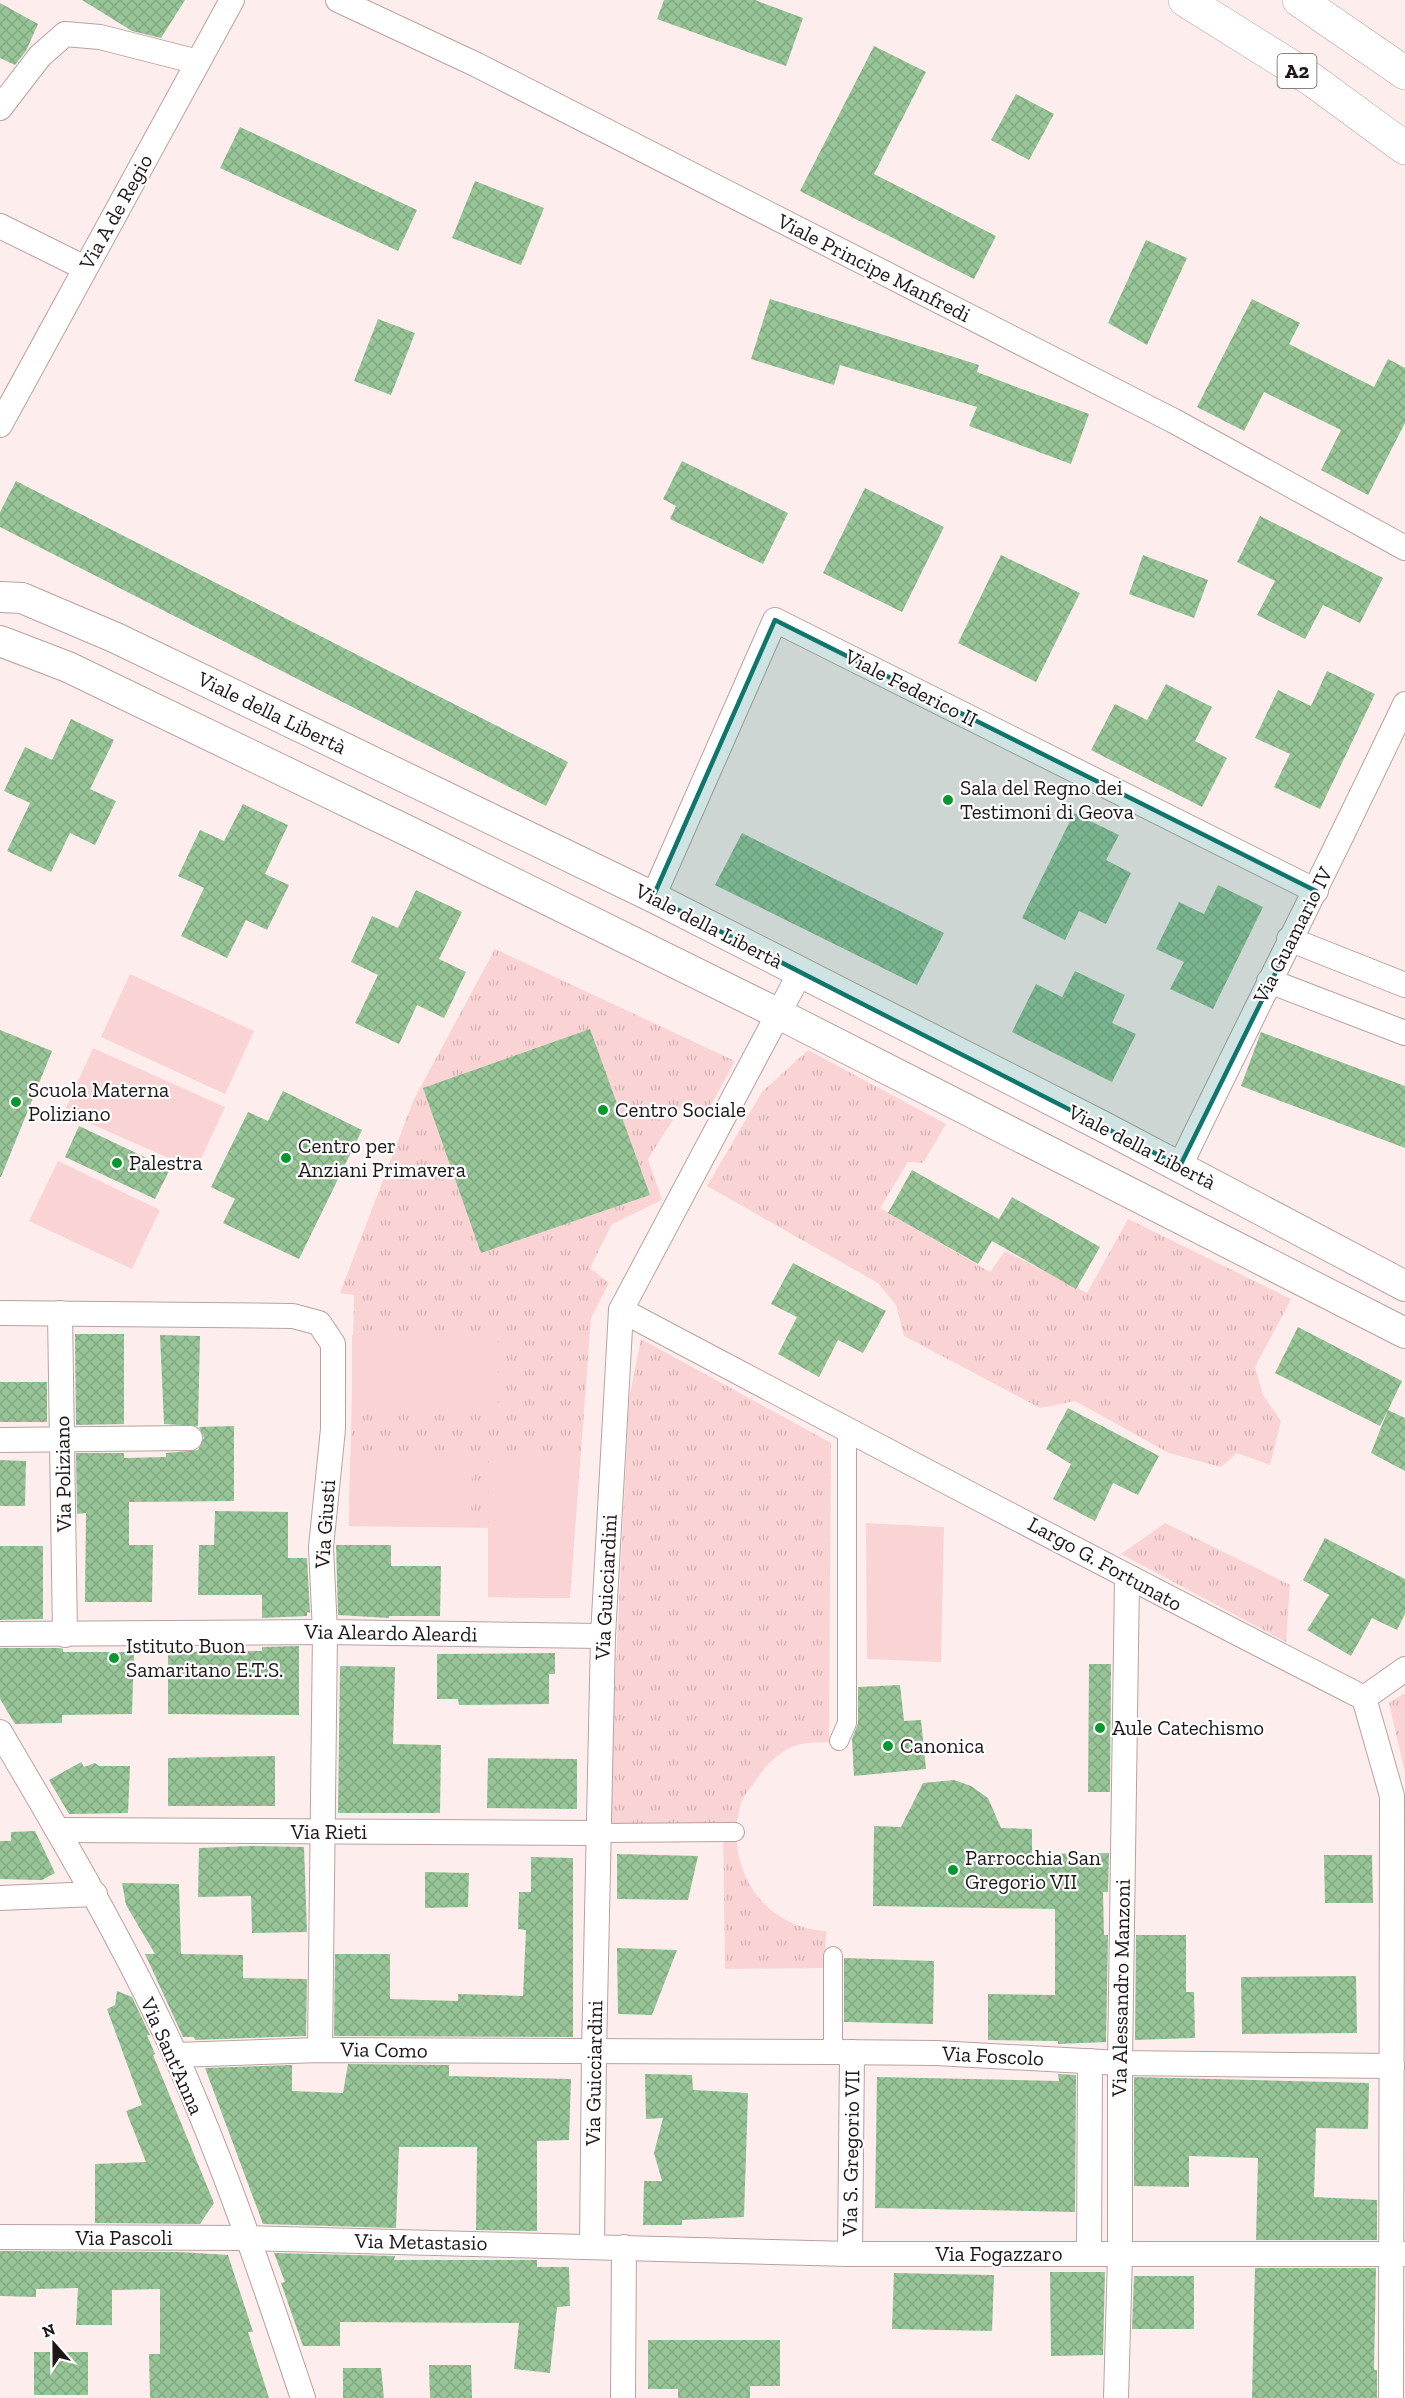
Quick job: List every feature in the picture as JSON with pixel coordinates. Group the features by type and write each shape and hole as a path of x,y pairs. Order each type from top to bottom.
{"highway":[{"name":"A2","path":"1185,0 1311,79 1405,148"},
{"path":"1299,0 1405,73"}],"street":[{"name":"Via A de Regio","path":"0,425 232,0"},
{"name":"Viale Principe Manfredi","path":"338,0 477,65 1174,421 1405,548"},
{"path":"0,108 40,56 65,34 100,37 198,62"},
{"path":"0,226 85,268"},
{"name":"Viale della Libertà","path":"7,593 117,638 653,897 1180,1166 1405,1286"},
{"name":"Viale Federico II","path":"653,897 775,620 1316,891"},
{"path":"0,641 89,677 779,1014 1405,1333"},
{"name":"Via Guamario IV","path":"1180,1166 1289,939 1316,891 1405,704"},
{"path":"1289,939 1405,985"},
{"name":"Via Guicciardini","path":"592,2246 603,1636 621,1310 800,973"},
{"path":"1269,981 1405,1033"},
{"name":"Largo G. Fortunato","path":"621,1310 1031,1524 1127,1578 1364,1698"},
{"name":"Via Giusti","path":"0,1313 293,1316 319,1323 333,1344 333,1429 321,1547 325,1632 325,1833 321,2050"},
{"name":"Via Poliziano","path":"60,1313 65,1635"},
{"path":"838,1741 847,1723 847,1427"},
{"path":"0,1440 190,1438"},
{"name":"Via Alessandro Manzoni","path":"1116,2398 1120,2255 1120,2063 1127,1578"},
{"name":"Via Aleardo Aleardi","path":"0,1634 325,1632 603,1636"},
{"path":"1391,2398 1399,2254 1392,2066 1392,1796 1364,1698 1405,1669"},
{"name":"Via Sant'Anna","path":"0,1732 95,1894 175,2055 249,2238 303,2398"},
{"name":"Via Rieti","path":"58,1830 600,1833"},
{"path":"600,1833 735,1832"},
{"path":"0,1898 95,1894"},
{"path":"834,1956 842,2052"},
{"name":"Via Como","path":"175,2055 321,2050 594,2053"},
{"name":"Via S. Gregorio VII","path":"842,2052 850,2254"},
{"name":"Via Foscolo","path":"594,2053 936,2053 1120,2063 1392,2066"},
{"path":"1089,2254 1090,2061"},
{"name":"Via Pascoli","path":"0,2237 249,2238"},
{"name":"Via Metastasio","path":"249,2238 592,2246"},
{"name":"Via Fogazzaro","path":"592,2246 623,2255 1399,2254"},
{"path":"623,2255 623,2398"}],"highlighted area":[{"path":"775,620 1316,891 1180,1166 653,897"}],"green space":[{"path":"495,949 735,1061 704,1118 681,1107 648,1159 662,1200 612,1224 590,1268 609,1283 591,1318 570,1598 488,1597 488,1528 349,1526 354,1295 340,1293 414,1099"},
{"path":"130,974 254,1031 225,1094 101,1037"},
{"path":"93,1048 225,1107 196,1170 64,1112"},
{"path":"808,1050 946,1124 923,1163 908,1162 880,1208 990,1272 1005,1251 1087,1293 1128,1219 1291,1299 1255,1367 1263,1395 1281,1421 1270,1465 1237,1453 1221,1467 1169,1453 1075,1401 1040,1408 904,1336 896,1305 878,1283 707,1186 762,1092"},
{"path":"58,1161 160,1210 132,1269 29,1221"},
{"path":"352,1335 498,1335 498,1411 352,1411"},
{"path":"641,1339 831,1443 829,1742 797,1745 774,1759 744,1797 737,1826 738,1848 743,1870 752,1889 766,1905 783,1918 803,1927 826,1931 825,1968 725,1969 723,1824 608,1825 629,1399"},
{"path":"350,1457 472,1458 471,1527 349,1526"},
{"path":"489,1457 571,1458 570,1598 488,1597"},
{"path":"866,1523 944,1527 941,1662 867,1659"},
{"path":"1165,1523 1290,1585 1286,1642 1121,1554"},
{"path":"1405,1693 1405,1773 1389,1703"}],"building":[{"path":"82,0 185,0 161,38 132,31"},
{"path":"664,0 755,0 803,18 786,66 657,19"},
{"path":"0,3 38,24 26,51 15,65 0,58"},
{"path":"874,46 926,72 874,174 996,236 974,279 800,191"},
{"path":"1016,94 1054,114 1029,160 991,140"},
{"path":"240,127 417,210 398,251 220,168"},
{"path":"475,181 544,208 521,265 452,238"},
{"path":"1146,240 1187,258 1147,345 1108,323"},
{"path":"770,299 979,365 977,372 1089,414 1071,464 969,426 977,407 840,365 834,385 751,359"},
{"path":"1252,299 1300,323 1289,344 1374,387 1388,359 1405,368 1405,423 1368,495 1321,470 1341,430 1264,392 1244,431 1197,407"},
{"path":"378,319 415,333 391,395 354,381"},
{"path":"682,461 788,513 763,564 670,519 676,506 663,499"},
{"path":"16,481 568,762 546,806 0,527 0,512"},
{"path":"865,488 944,527 902,612 823,573"},
{"path":"1260,516 1383,578 1360,623 1323,605 1305,639 1257,615 1275,581 1237,562"},
{"path":"1001,555 1080,593 1036,682 958,643"},
{"path":"1143,555 1208,580 1194,618 1129,594"},
{"path":"1327,671 1375,694 1320,809 1274,787 1290,754 1255,738 1278,690 1311,706"},
{"path":"1166,684 1212,707 1195,741 1227,758 1202,807 1091,750 1115,704 1147,720"},
{"path":"71,719 114,740 90,789 116,801 95,845 70,833 51,872 7,851 30,803 4,791 25,747 52,760"},
{"path":"243,804 288,825 265,874 289,885 267,930 246,920 227,958 181,936 204,888 178,876 200,830 224,841"},
{"path":"1074,813 1119,835 1106,860 1131,873 1106,924 1079,911 1065,940 1022,918"},
{"path":"742,833 944,933 917,985 715,885"},
{"path":"1218,885 1263,907 1213,1009 1170,989 1184,962 1156,949 1179,902 1204,914"},
{"path":"416,890 462,912 439,959 466,972 444,1018 417,1005 399,1044 355,1023 378,975 351,962 372,916 398,928"},
{"path":"1075,971 1125,995 1112,1023 1136,1034 1112,1082 1012,1032 1036,984 1062,997"},
{"name":"Centro Sociale","path":"590,1029 650,1195 481,1253 423,1088"},
{"name":"Scuola Materna Poliziano","path":"0,1030 52,1051 1,1177 0,1177"},
{"path":"1261,1032 1405,1086 1405,1148 1241,1086"},
{"name":"Centro per Anziani Primavera","path":"283,1091 362,1130 299,1259 223,1223 235,1199 211,1187 248,1112 268,1121"},
{"name":"Palestra","path":"79,1126 170,1169 155,1199 65,1157"},
{"path":"912,1170 999,1219 1012,1197 1100,1247 1076,1289 992,1241 978,1264 888,1213"},
{"path":"793,1263 886,1311 863,1353 838,1340 819,1377 778,1354 797,1317 771,1304"},
{"path":"1298,1327 1402,1381 1380,1426 1275,1373"},
{"path":"75,1334 124,1334 124,1424 76,1425"},
{"path":"160,1335 200,1336 198,1426 164,1424"},
{"path":"0,1382 47,1382 47,1422 0,1422"},
{"path":"1068,1408 1159,1456 1138,1495 1113,1483 1095,1521 1053,1499 1071,1464 1046,1449"},
{"path":"1388,1410 1405,1418 1405,1471 1371,1453"},
{"path":"234,1426 234,1501 129,1502 129,1545 153,1545 152,1602 85,1602 86,1513 77,1514 76,1453 124,1453 124,1458 166,1457 166,1453 198,1450 204,1438 199,1427"},
{"path":"0,1460 26,1461 25,1506 0,1506"},
{"path":"215,1511 288,1512 288,1558 307,1558 310,1613 307,1612 307,1616 262,1618 262,1595 198,1595 199,1545 214,1545"},
{"path":"1325,1538 1405,1579 1405,1614 1397,1630 1372,1618 1351,1656 1307,1630 1329,1595 1303,1580"},
{"path":"336,1545 391,1545 391,1566 441,1566 440,1616 389,1616 389,1618 338,1615"},
{"path":"0,1546 43,1546 43,1619 0,1620"},
{"path":"299,1646 299,1715 168,1714 168,1652 262,1651 262,1647"},
{"path":"0,1648 60,1648 63,1652 134,1652 132,1714 62,1715 62,1723 15,1724 0,1699"},
{"path":"555,1653 555,1674 549,1674 549,1704 459,1705 458,1699 437,1699 437,1654"},
{"name":"Aule Catechismo","path":"1089,1664 1111,1664 1110,1792 1088,1792"},
{"path":"340,1666 395,1667 393,1744 441,1745 440,1813 338,1813"},
{"name":"Canonica","path":"900,1685 904,1721 921,1720 926,1769 854,1776 852,1739 858,1723 858,1687"},
{"path":"275,1756 275,1806 168,1806 168,1758"},
{"path":"488,1758 577,1759 577,1809 487,1808"},
{"path":"81,1762 84,1767 95,1763 99,1766 130,1766 128,1813 69,1814 49,1780"},
{"path":"954,1780 971,1786 988,1798 1001,1828 1032,1829 1032,1854 1109,1853 1108,1892 1103,1892 1104,1935 1108,1935 1106,2042 1058,2044 1058,2041 988,2040 988,1994 1055,1995 1055,1909 873,1906 874,1826 901,1827 923,1783"},
{"path":"35,1831 55,1873 42,1880 0,1879 0,1841 11,1841 11,1832"},
{"path":"304,1847 307,1932 252,1933 251,1896 198,1897 199,1848"},
{"path":"617,1854 698,1856 688,1900 617,1899"},
{"path":"1324,1855 1372,1855 1373,1903 1325,1903"},
{"path":"531,1857 573,1858 573,2037 334,2036 335,1954 390,1954 390,1999 458,2001 458,1994 523,1996 526,1930 518,1929 519,1892 531,1892"},
{"path":"425,1872 469,1873 468,1907 425,1908"},
{"path":"122,1883 179,1884 181,1954 243,1955 243,1978 307,1979 306,2036 195,2040 194,2037 183,2037 145,1954 155,1954 126,1905"},
{"path":"1136,1935 1186,1935 1186,1992 1194,1992 1195,2038 1135,2040"},
{"path":"617,1948 677,1950 652,2015 618,2014"},
{"path":"844,1958 934,1961 933,2024 844,2022"},
{"path":"1356,1976 1357,2033 1242,2034 1241,1977"},
{"path":"117,1991 132,1997 150,2035 147,2035 155,2054 153,2055 214,2203 200,2224 95,2223 95,2164 146,2162 126,2111 142,2105 107,2009 115,2005"},
{"path":"348,2064 449,2065 449,2076 571,2079 569,2140 537,2141 537,2231 476,2230 477,2147 399,2147 396,2228 263,2224 205,2068 292,2065 292,2091 343,2093"},
{"path":"645,2074 692,2075 693,2090 748,2093 744,2217 682,2220 682,2225 643,2225 644,2181 662,2181 654,2153 663,2118 646,2119"},
{"path":"1058,2074 1076,2075 1075,2212 875,2208 877,2077 1059,2081"},
{"path":"1134,2077 1369,2083 1368,2129 1316,2128 1314,2197 1377,2200 1377,2240 1256,2240 1258,2158 1189,2156 1189,2187 1134,2186"},
{"path":"0,2251 180,2252 228,2255 253,2332 248,2332 269,2398 150,2398 149,2354 160,2354 160,2289 112,2290 112,2325 76,2325 78,2288 36,2289 36,2297 0,2296"},
{"path":"274,2253 395,2256 394,2260 537,2260 537,2267 569,2267 570,2306 557,2307 550,2373 514,2369 519,2323 340,2322 340,2346 303,2346 281,2283 285,2282"},
{"path":"1255,2268 1376,2268 1374,2370 1377,2370 1377,2398 1252,2398"},
{"path":"1050,2272 1105,2272 1103,2355 1051,2356"},
{"path":"894,2273 994,2275 992,2331 892,2329"},
{"path":"1134,2276 1194,2276 1194,2329 1132,2329"},
{"path":"648,2340 780,2340 780,2386 750,2386 750,2398 678,2398 678,2389 648,2389"},
{"path":"34,2352 88,2352 88,2395 34,2395"},
{"path":"429,2365 471,2365 472,2398 430,2398"},
{"path":"343,2368 381,2368 384,2398 343,2398"}],"place":[{"name":"Sala del Regno dei Testimoni di Geova","path":"948,800"},
{"name":"Scuola Materna Poliziano","path":"16,1102"},
{"name":"Centro Sociale","path":"603,1110"},
{"name":"Centro per Anziani Primavera","path":"286,1158"},
{"name":"Palestra","path":"117,1163"},
{"name":"Istituto Buon Samaritano E.T.S.","path":"114,1658"},
{"name":"Aule Catechismo","path":"1100,1728"},
{"name":"Canonica","path":"888,1746"},
{"name":"Parrocchia San Gregorio VII","path":"953,1870"}]}
